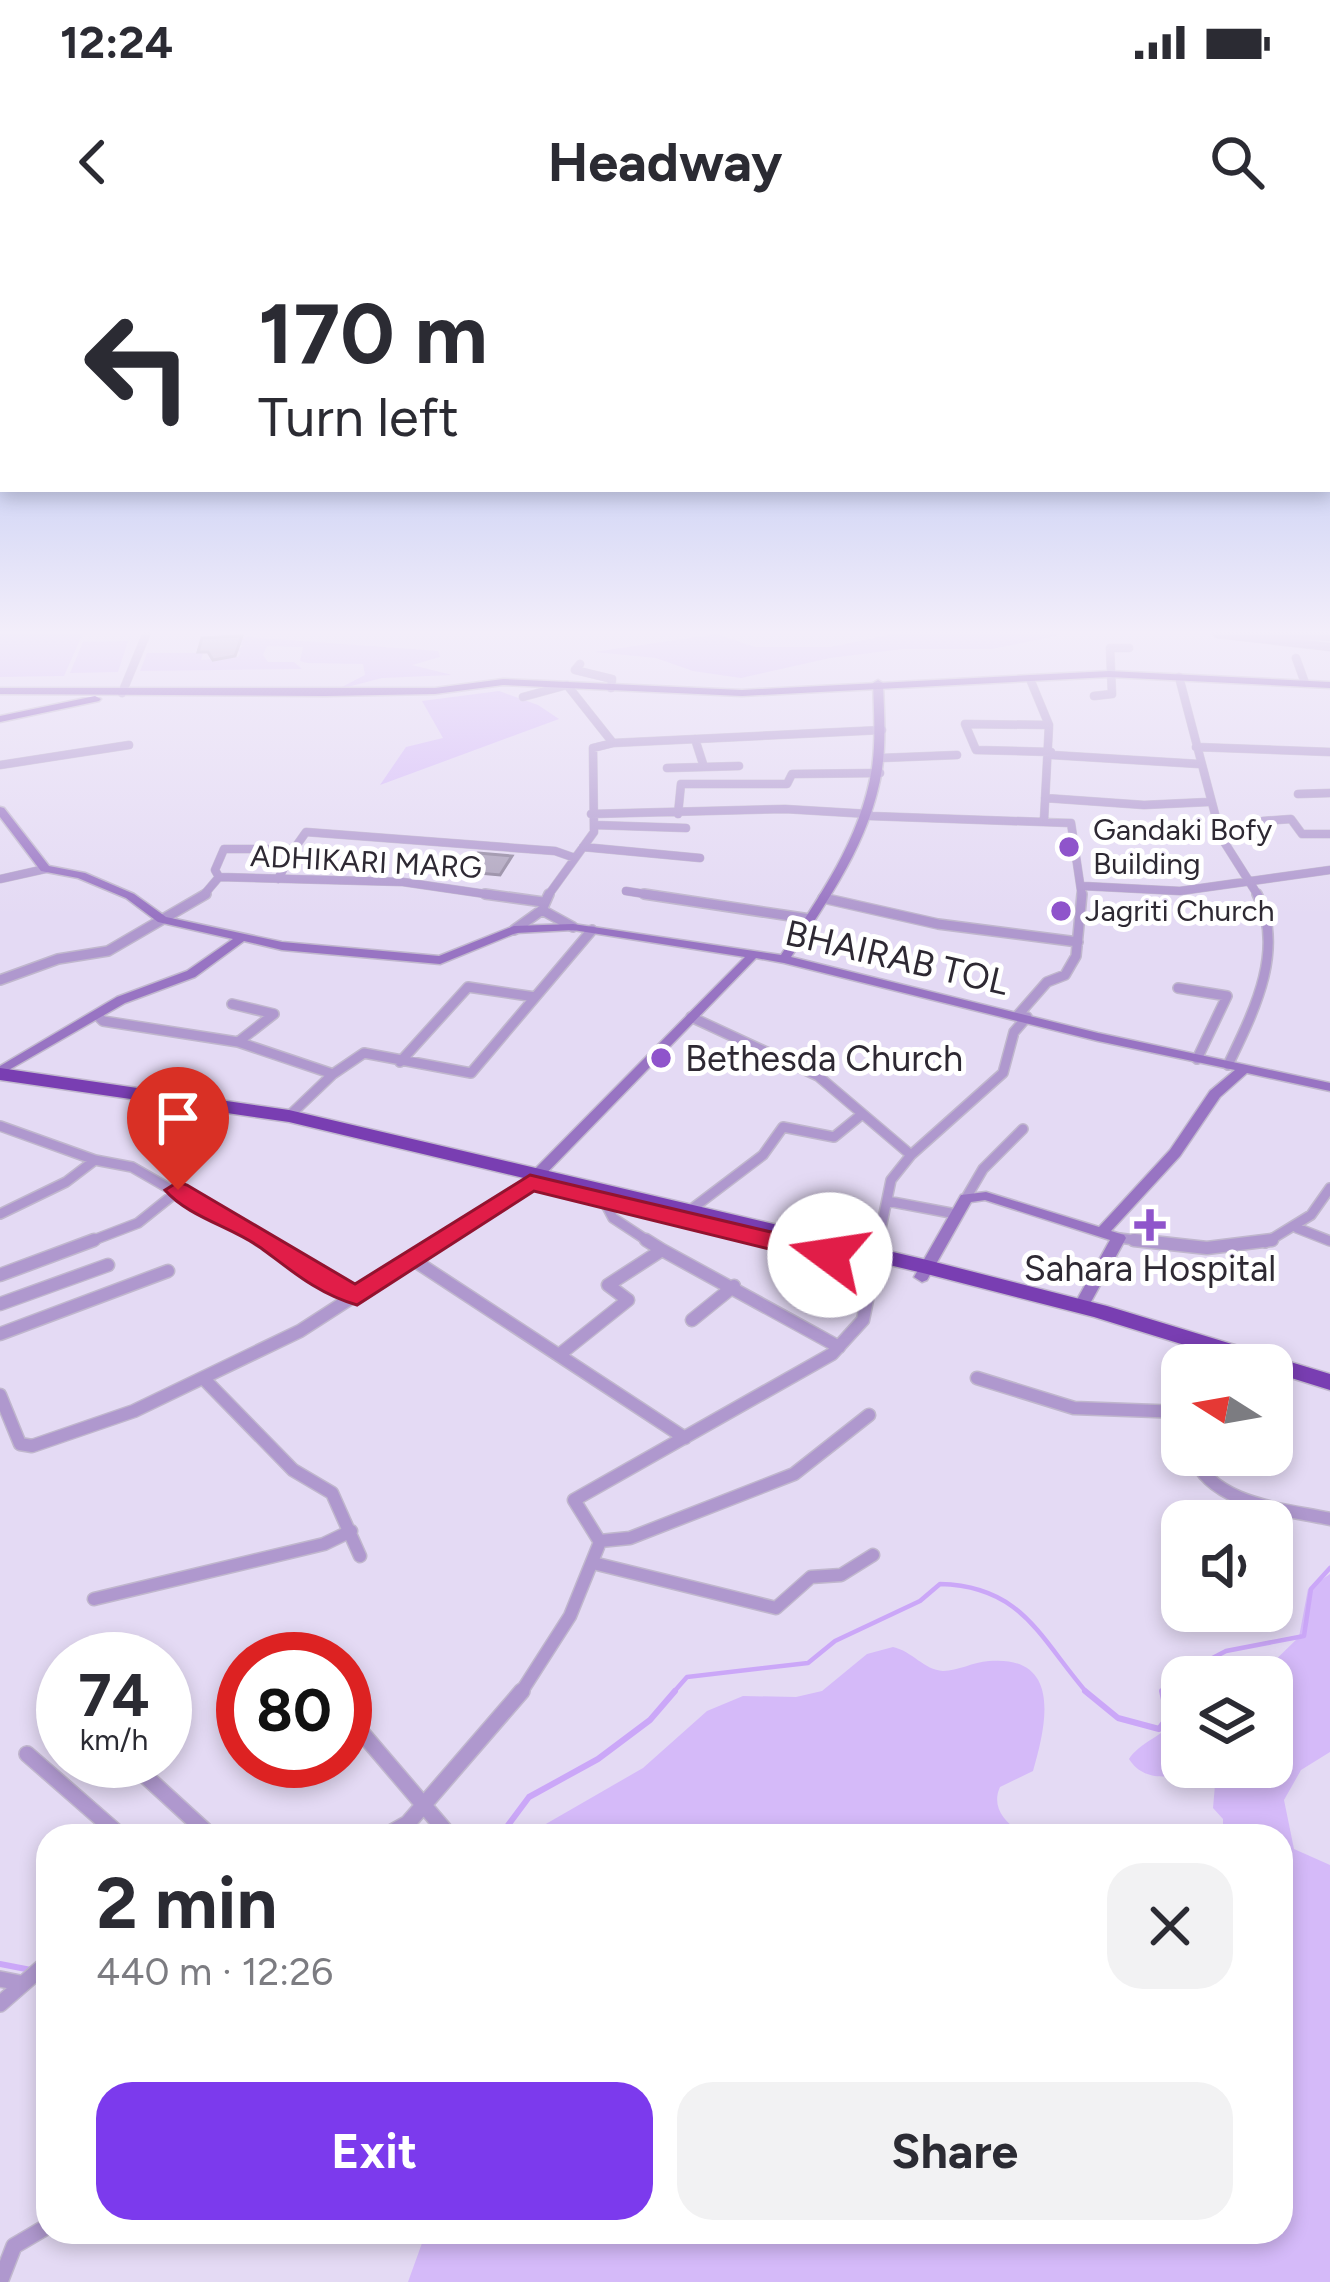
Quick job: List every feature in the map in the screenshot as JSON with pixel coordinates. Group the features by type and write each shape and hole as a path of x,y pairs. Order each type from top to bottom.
{"highway":[{"path":"0,1076 289,1116 604,1201 1081,1307 1330,1382"},
{"path":"0,1076 232,1113 689,1211 874,1260"},
{"path":"924,1272 1170,1344"},
{"path":"1293,1382 1330,1394"}],"main road":[{"path":"784,959 870,815 880,773 882,725"},
{"path":"0,810 46,869 81,875 130,896 162,920"},
{"name":"BHAIRAB TOL","path":"162,920 333,953 440,960 514,930 573,927 784,959 1330,1087"},
{"path":"0,1076 97,1015 191,974 243,937"},
{"path":"533,1179 625,1092 650,1056 753,955"},
{"path":"1081,1307 1111,1235 1236,1067"},
{"path":"924,1272 965,1198 986,1196 1111,1235"}],"street":[{"path":"604,725 613,743"},
{"path":"965,725 976,750 1199,764"},
{"path":"1044,820 1049,725"},
{"path":"1191,725 1208,802 1243,878 1258,893 1267,945 1263,991 1236,1067"},
{"path":"514,930 543,906 594,825 593,748 613,743 882,730"},
{"path":"695,739 704,767"},
{"path":"0,765 130,746"},
{"path":"1196,747 1330,752"},
{"path":"881,758 957,754"},
{"path":"667,768 739,766"},
{"path":"679,814 682,784 787,784 792,774 880,773"},
{"path":"1298,794 1330,793"},
{"path":"1045,798 1148,805 1208,802"},
{"path":"591,814 784,809 1072,823 1083,886 1078,942 1065,975 1047,982 1023,1016 1004,1073 911,1154 891,1180 862,1320 839,1347 574,1501 600,1540"},
{"path":"1263,821 1291,819 1302,833 1330,834"},
{"path":"594,825 686,828"},
{"name":"ADHIKARI MARG","path":"543,906 403,882 219,877 215,870 224,849 295,849 306,832 555,850 575,858"},
{"path":"583,847 700,858"},
{"path":"278,879 295,849"},
{"path":"0,879 46,869"},
{"path":"1083,886 1180,891 1243,878 1330,870"},
{"path":"0,980 58,959 104,953 205,895 219,877"},
{"path":"626,891 810,919"},
{"path":"823,898 938,924 1078,942"},
{"path":"543,906 573,927"},
{"path":"289,1116 360,1053 471,1073 592,930"},
{"path":"400,1062 468,987 535,997"},
{"path":"1178,988 1227,996 1197,1059"},
{"path":"232,1004 274,1014 238,1042"},
{"path":"97,1015 103,1021 238,1042 333,1074"},
{"path":"692,1017 783,1057 836,1088 877,1136 911,1154"},
{"path":"689,1211 763,1155 785,1126 835,1137 861,1115"},
{"path":"0,1126 95,1160 132,1167 272,1243 330,1285 357,1296"},
{"path":"965,1198 983,1169 1023,1129"},
{"path":"0,1214 66,1182 95,1160"},
{"path":"0,1395 20,1444 32,1446 204,1378 357,1296 533,1179"},
{"path":"1111,1235 1233,1252 1297,1228 1320,1207 1330,1188"},
{"path":"0,1275 139,1222 178,1190"},
{"path":"604,1201 613,1218 662,1250 839,1347"},
{"path":"887,1201 956,1214"},
{"path":"1297,1228 1330,1241"},
{"path":"559,1355 628,1300 608,1285 662,1250"},
{"path":"412,1259 685,1438"},
{"path":"0,1304 108,1265"},
{"path":"0,1334 168,1271"},
{"path":"692,1320 734,1286"},
{"path":"204,1378 293,1470 332,1493 360,1556"},
{"path":"977,1378 1074,1408 1161,1411"},
{"path":"600,1540 630,1538 794,1474 868,1415"},
{"path":"1203,1476 1234,1495 1330,1519"},
{"path":"94,1600 324,1544 351,1532"},
{"path":"406,1824 534,1678 584,1594 600,1540"},
{"path":"593,1563 695,1585 765,1609 776,1608 811,1577 841,1575 873,1555"},
{"path":"372,1747 438,1824"},
{"path":"27,1754 107,1824"},
{"path":"159,1788 198,1824"},
{"path":"0,2004 36,1971"},
{"path":"0,1979 20,1983"},
{"path":"0,2282 14,2246 36,2233"}],"shaded area":[{"path":"436,725 542,725 380,785 406,747 443,738"},
{"path":"1330,1574 1330,1752 1301,1770 1293,1784 1293,1656 1280,1656 1299,1637 1308,1589"},
{"path":"893,1647 943,1671 983,1662 1013,1662 1029,1669 1044,1697 1042,1734 1033,1771 1000,1787 997,1802 1010,1824 546,1824 643,1768 707,1711 743,1696 796,1697 822,1691 867,1654"},
{"path":"1161,1733 1161,1776 1144,1773 1129,1759"},
{"path":"1215,1788 1291,1788 1284,1800 1289,1824 1223,1824 1213,1808"},
{"path":"1293,1844 1294,1849 1330,1865 1330,2282 408,2282 422,2244 1293,2244"}],"building":[{"path":"478,853 512,856 500,875 467,872"}],"waterway":[{"path":"1216,1656 1304,1636 1311,1589 1330,1568"},
{"path":"672,1694 687,1677 808,1663 835,1641 920,1601 940,1584 968,1587 1011,1605 1087,1692"},
{"path":"509,1824 529,1797 598,1759 650,1720 675,1691"},
{"path":"1087,1692 1118,1718 1161,1726"},
{"path":"0,1964 31,1970"}],"place":[{"name":"Gandaki Bofy Building","path":"1069,847"},
{"name":"Jagriti Church","path":"1061,911"},
{"name":"Bethesda Church","path":"661,1058"},
{"name":"Sahara Hospital","path":"1150,1225"}],"route":[{"path":"178,1190 272,1243 330,1285 357,1296 530,1183 830,1255"}]}
